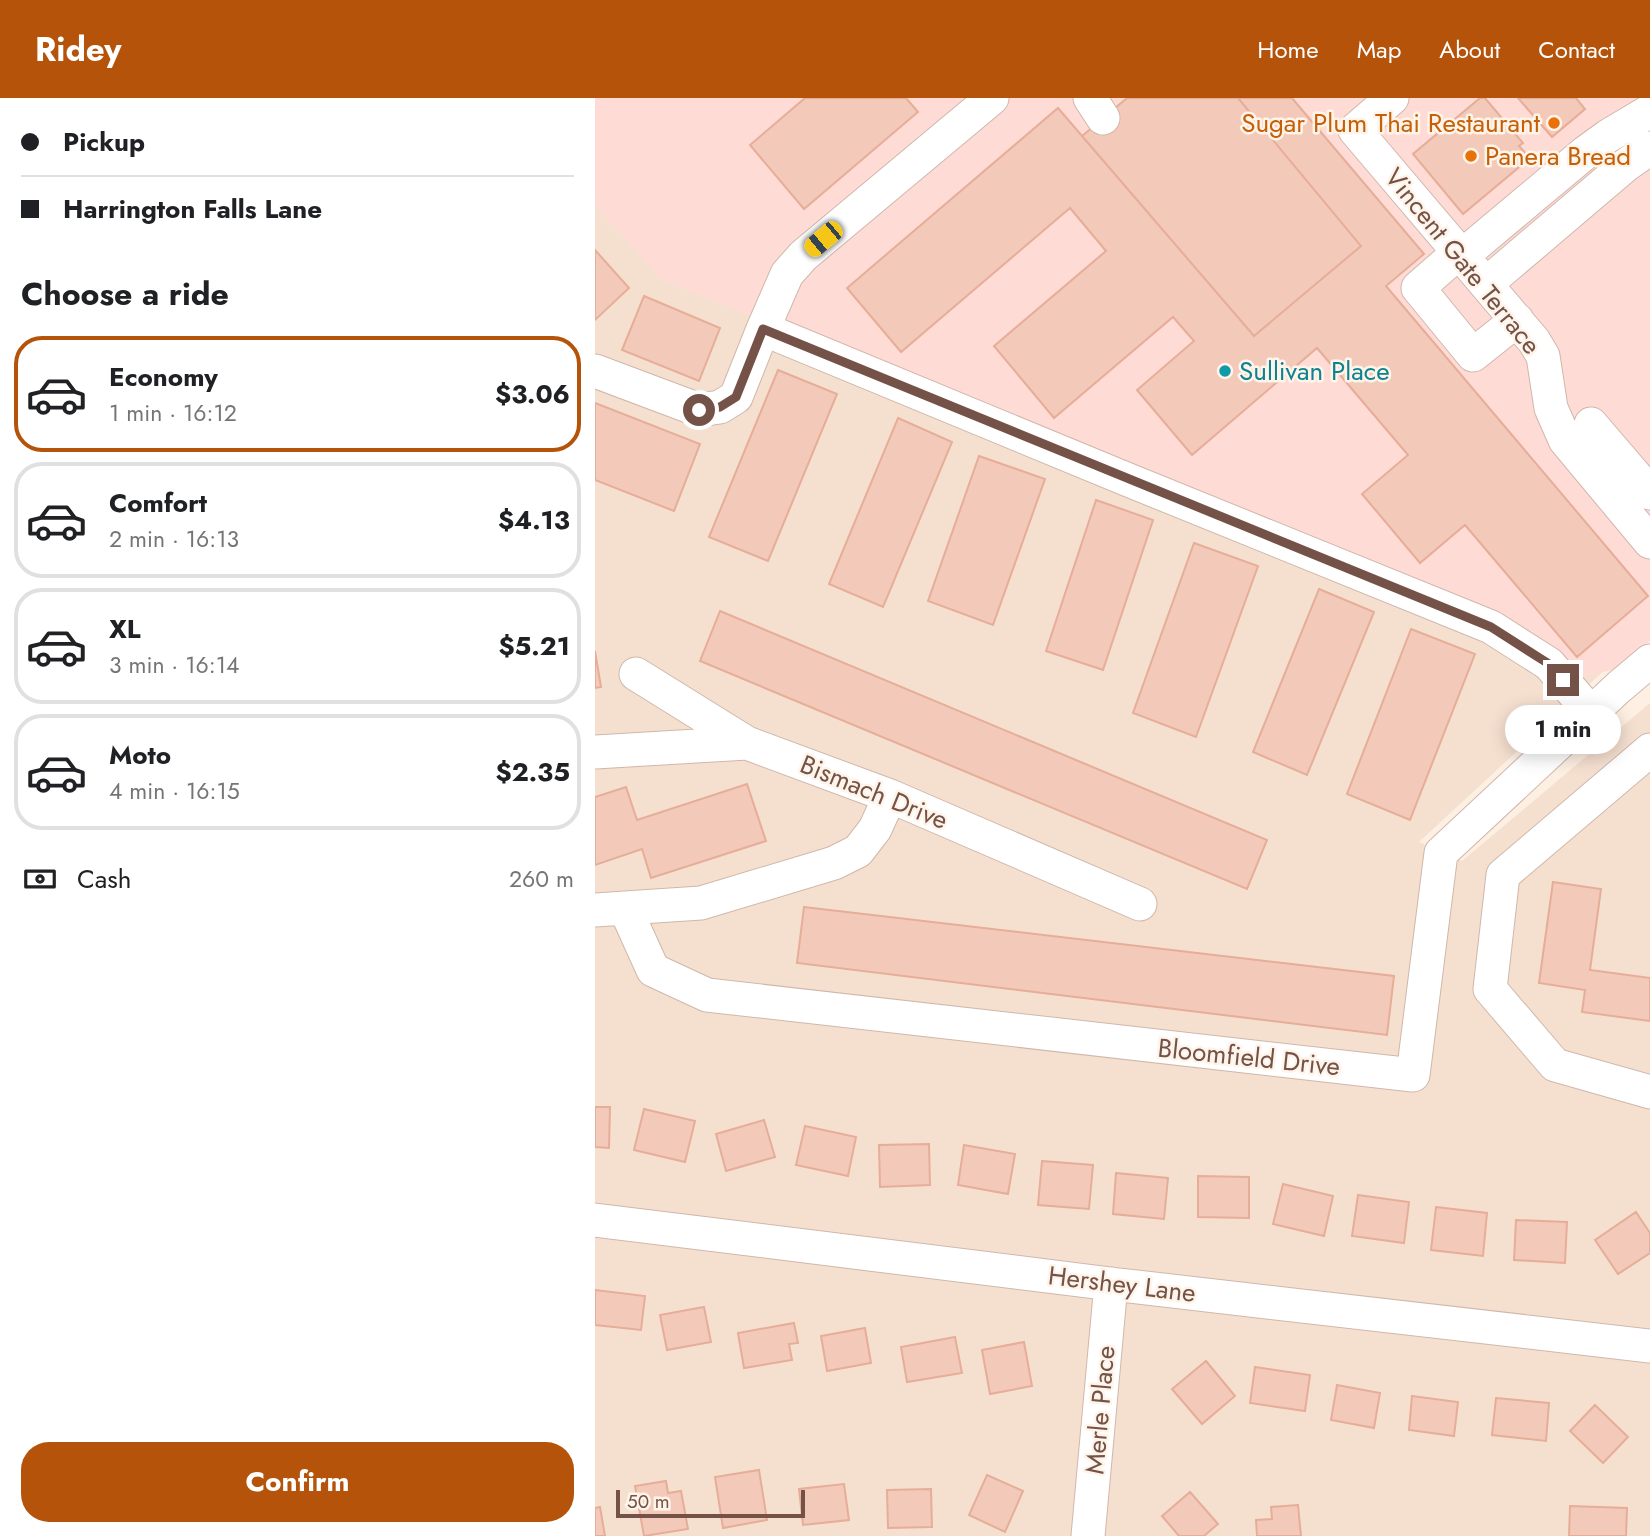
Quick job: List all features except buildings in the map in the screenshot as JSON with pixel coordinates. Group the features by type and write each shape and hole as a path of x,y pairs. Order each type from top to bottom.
{"street":[{"name":"Vincent Gate Terrace","path":"1392,98 1355,130 1534,341 1543,356 1551,408 1565,440 1650,542"},
{"path":"595,371 699,410 720,407 736,397 787,274 803,256 982,101"},
{"path":"1517,320 1473,355 1417,288 1586,152 1650,111"},
{"path":"1486,284 1626,165 1650,148"},
{"path":"763,329 1491,627 1549,664 1591,713"},
{"path":"1591,424 1650,493"},
{"name":"Bloomfield Drive","path":"610,909 653,970 707,995 1413,1075 1441,853 1650,661"},
{"path":"636,674 747,743"},
{"name":"Bismach Drive","path":"595,752 747,743 890,796 1140,904"},
{"path":"1650,750 1503,875 1489,989 1555,1065 1650,1092"},
{"name":"Bloomfield Drive","path":"610,909 701,903 834,863 858,851 875,829 890,796"},
{"name":"Hershey Lane","path":"595,1220 1111,1284 1650,1346"},
{"name":"Merle Place","path":"1088,1536 1111,1284"}],"shaded area":[{"path":"595,98 1650,628 1419,842 1462,861 1650,703 1650,1536 595,1536"},
{"path":"595,98 1650,98 1650,641 1617,669 1580,677 1504,620 662,280 595,204"}],"place":[{"name":"Sugar Plum Thai Restaurant","path":"1554,123"},
{"name":"Panera Bread","path":"1471,156"},
{"name":"Sullivan Place","path":"1225,371"}],"route":[{"path":"699,410 720,407 736,397 763,329 1491,627 1549,664 1563,680"}]}
